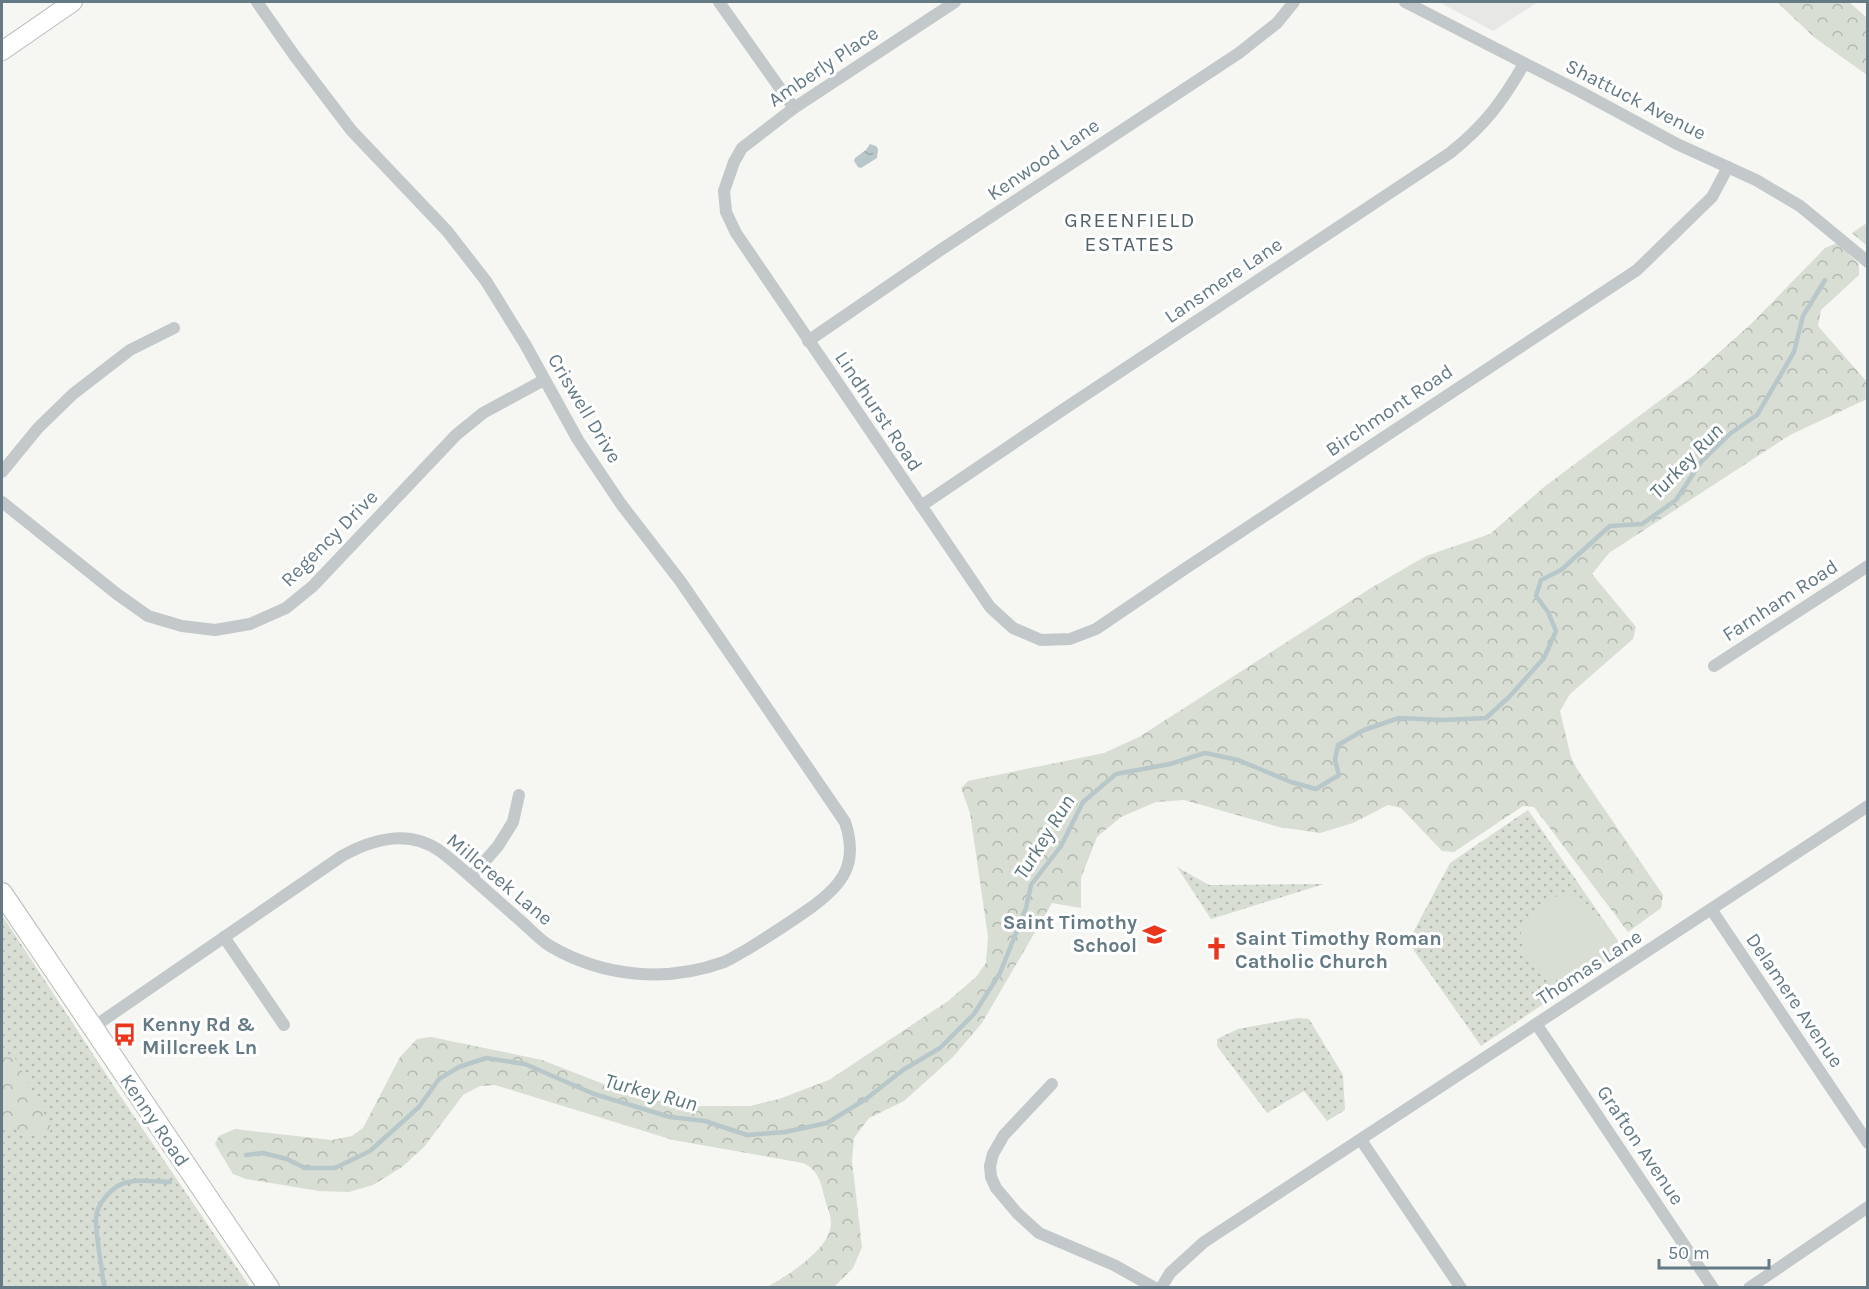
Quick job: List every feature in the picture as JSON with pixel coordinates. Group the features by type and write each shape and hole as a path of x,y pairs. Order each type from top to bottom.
{"main road":[{"name":"Kenny Road","path":"2,893 269,1287"}],"street":[{"path":"2,51 73,2"},
{"name":"Criswell Drive","path":"257,2 351,130 447,231 486,281 525,344 584,449 621,504 686,589 844,822 849,836 851,854"},
{"path":"719,2 794,108"},
{"name":"Amberly Place","path":"727,178 742,148 794,108 955,2"},
{"name":"Kenwood Lane","path":"808,341 1239,53 1276,23 1294,2"},
{"name":"Shattuck Avenue","path":"1405,2 1677,144 1756,180 1800,206 1868,262"},
{"name":"Lansmere Lane","path":"921,507 1064,409 1450,153 1484,124 1507,93 1524,64"},
{"name":"Birchmont Road","path":"1041,640 1070,639 1096,629 1637,270 1712,198 1728,167"},
{"name":"Lindhurst Road","path":"727,178 724,191 726,212 736,232 808,341 990,607 1013,628 1041,640"},
{"path":"2,472 38,428 73,394 130,350 174,327"},
{"name":"Regency Drive","path":"2,502 148,616 182,626 215,630 250,624 286,608 313,586 456,435 483,413 544,380"},
{"name":"Farnham Road","path":"1714,666 1868,566"},
{"path":"471,877 498,846 513,822 519,795"},
{"name":"Thomas Lane","path":"1161,1287 1170,1273 1204,1242 1868,806"},
{"name":"Millcreek Lane","path":"92,1028 342,856 359,846 377,840 394,838 428,845 439,850 548,945 605,969 637,975 680,972 726,961 774,933 822,900 842,879 851,854"},
{"name":"Delamere Avenue","path":"1711,909 1868,1143"},
{"path":"224,937 284,1025"},
{"name":"Grafton Avenue","path":"1537,1025 1713,1287"},
{"path":"1052,1084 1004,1135 993,1154 990,1166 991,1177 996,1188 1017,1213 1039,1233 1114,1265 1155,1287"},
{"path":"1361,1140 1461,1287"},
{"path":"1749,1287 1868,1207"}],"shaded area":[{"path":"1439,2 1538,2 1493,31"}],"green space":[{"path":"1777,2 1849,2 1867,18 1867,75 1815,38"},
{"path":"1867,223 1867,246 1852,233"},
{"path":"1837,243 1859,264 1859,275 1821,310 1818,326 1867,382 1867,399 1790,435 1609,553 1592,574 1636,627 1633,639 1570,694 1560,711 1571,757 1577,769 1663,895 1661,908 1628,932 1534,807 1523,806 1454,852 1442,851 1401,808 1388,805 1353,823 1320,833 1279,827 1184,800 1156,802 1121,817 1097,837 1081,878 1081,908 1052,903 982,1023 953,1057 904,1101 869,1118 854,1138 852,1161 862,1247 853,1268 834,1287 767,1287 807,1261 829,1233 831,1220 818,1176 803,1163 673,1140 495,1085 480,1086 463,1095 424,1147 402,1167 373,1185 349,1192 319,1191 246,1179 233,1174 215,1144 219,1136 235,1129 332,1140 352,1136 363,1128 400,1057 417,1039 431,1037 542,1060 624,1092 682,1106 750,1106 779,1099 829,1080 948,1001 976,977 986,963 988,937 970,813 961,788 968,781 1104,753 1139,737 1371,588 1426,556 1490,534 1544,487 1694,375 1751,324 1825,248"},
{"path":"1528,810 1618,941 1612,958 1481,1046 1408,942 1450,863"},
{"path":"1177,867 1209,885 1324,884 1211,919"},
{"path":"1563,894 1588,906 1607,925 1618,941 1599,963 1574,976 1558,980 1541,973 1528,958 1523,948 1521,929 1532,912 1547,901"},
{"path":"2,915 121,1097 250,1287 2,1287"},
{"path":"1298,1018 1309,1019 1343,1075 1345,1110 1327,1121 1304,1091 1267,1113 1217,1046 1217,1039 1238,1029"},
{"path":"2,1057 15,1058 52,1129 41,1138 2,1124"}],"water":[{"path":"870,144 878,149 877,158 861,168 858,167 854,161 855,158"}],"waterway":[{"name":"Turkey Run","path":"246,1155 263,1153 287,1159 305,1168 335,1168 370,1151 419,1107 439,1079 459,1067 486,1058 525,1064 594,1094 670,1117 705,1121 747,1135 785,1132 827,1123 866,1099 903,1070 940,1048 974,1014 1000,973 1026,908 1031,885 1061,846 1083,802 1116,774 1170,764 1205,753 1238,760 1291,782 1316,789 1339,775 1335,760 1338,745 1364,730 1399,718 1443,720 1486,718 1509,697 1544,658 1556,631 1548,612 1536,596 1541,580 1561,570 1610,526 1642,524 1676,500 1701,462 1731,433 1757,415 1794,352 1803,316 1825,280"},
{"name":"Turkey Run","path":"105,1288 96,1227 97,1213 102,1201 111,1191 128,1182 170,1182"}],"place":[{"name":"Saint Timothy School","path":"1155,934"},
{"name":"Saint Timothy Roman Catholic Church","path":"1217,949"},
{"name":"Kenny Rd & Millcreek Ln","path":"124,1035"}],"district":[{"name":"GREENFIELD ESTATES","path":"1130,232"}]}
